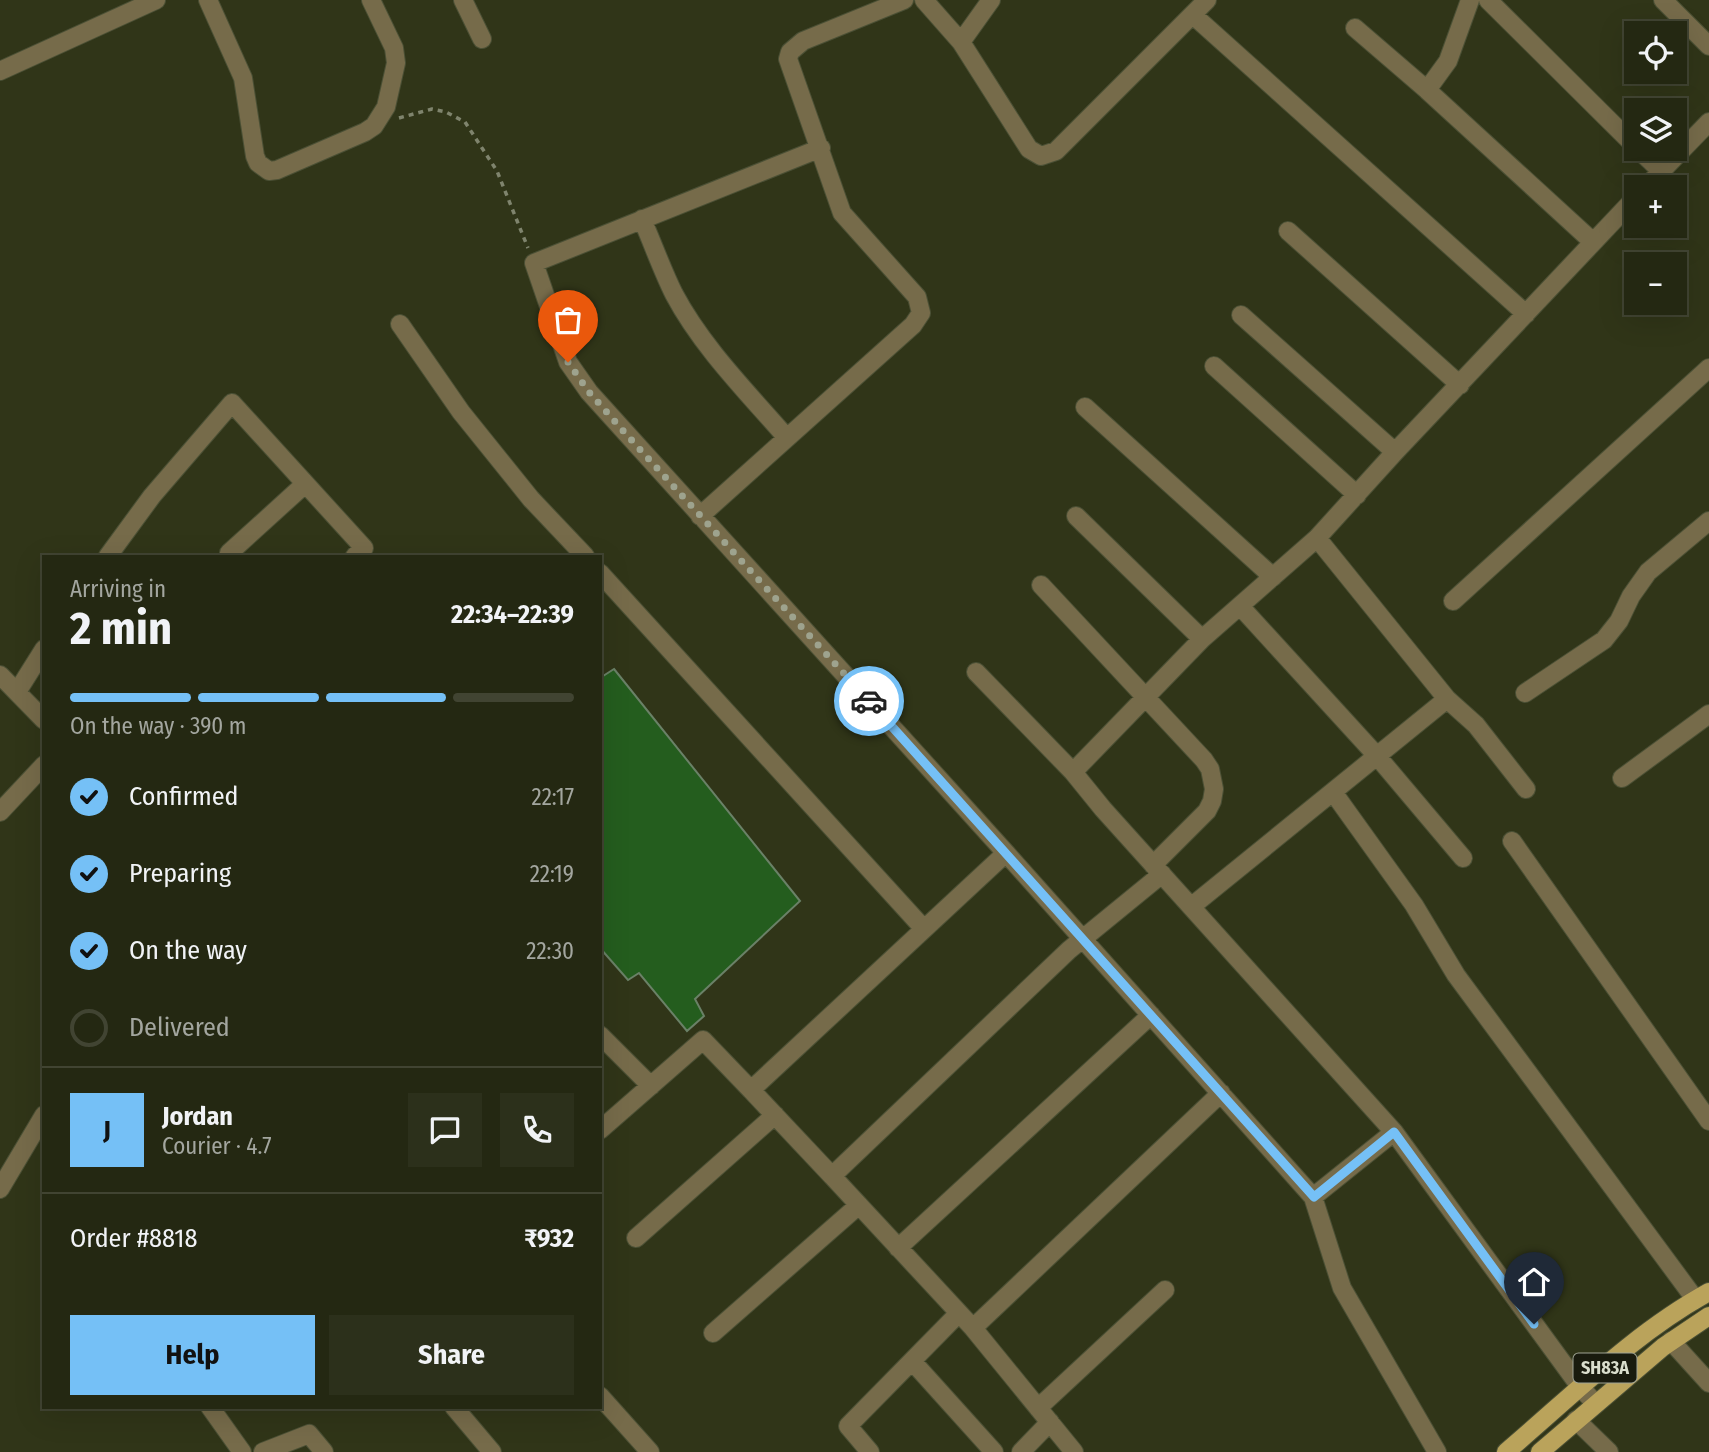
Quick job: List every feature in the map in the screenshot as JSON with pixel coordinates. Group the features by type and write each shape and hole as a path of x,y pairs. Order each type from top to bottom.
{"main road":[{"name":"SH83A","path":"1506,1452 1638,1340 1702,1295"},
{"name":"SH83A","path":"1539,1452 1671,1341 1709,1316"}],"street":[{"path":"0,71 156,0"},
{"path":"208,0 243,78 255,156 263,168 269,171 277,170 374,126 386,107 396,63 394,48 372,0"},
{"path":"463,0 482,39"},
{"path":"700,516 913,325 921,313 917,297 842,213 788,59 790,52 803,41 904,0"},
{"path":"924,0 961,42 1029,149 1041,156 1056,151 1207,0"},
{"path":"961,42 991,0"},
{"path":"1427,90 1448,61 1470,0"},
{"path":"1488,0 1624,135"},
{"path":"1667,1 1709,46"},
{"path":"1193,15 1525,314"},
{"path":"1355,28 1427,90 1592,242"},
{"path":"1657,175 1709,122"},
{"path":"821,148 534,263 568,362 589,392 1314,1197 1342,1288 1437,1452"},
{"path":"1651,161 1661,171"},
{"path":"1073,772 1202,639 1317,538 1624,209"},
{"path":"642,219 675,295 689,318 787,438"},
{"path":"1288,231 1460,385"},
{"path":"1241,315 1395,452"},
{"path":"400,324 461,412 531,499 583,555"},
{"path":"1214,366 1357,495"},
{"path":"1453,601 1709,368"},
{"path":"109,555 152,496 232,403 364,554"},
{"path":"1085,407 1273,577"},
{"path":"229,554 305,484"},
{"path":"1076,516 1202,639"},
{"path":"1525,693 1604,640 1619,621 1631,596 1648,572 1709,521"},
{"path":"1317,538 1447,699 1476,725 1526,789"},
{"path":"602,575 924,929"},
{"path":"832,1176 1157,870 1207,811 1212,801 1214,789 1210,769 1204,760 1041,584"},
{"path":"1240,606 1377,756 1463,858"},
{"path":"17,692 42,652"},
{"path":"976,672 1073,772 1157,870 1394,1132 1581,1388 1595,1403"},
{"path":"0,675 42,718"},
{"path":"1192,906 1447,699"},
{"path":"1622,778 1709,714"},
{"path":"0,812 42,767"},
{"path":"1333,792 1415,905 1456,975 1702,1295"},
{"path":"1512,841 1709,1121"},
{"path":"751,1090 1006,853"},
{"path":"898,1248 1151,1015"},
{"path":"602,1037 651,1086"},
{"path":"602,1128 704,1040 972,1328 1074,1452"},
{"path":"972,1328 1221,1093"},
{"path":"636,1238 775,1115"},
{"path":"0,1189 42,1118"},
{"path":"1314,1197 1394,1132"},
{"path":"713,1334 859,1205"},
{"path":"1021,1452 1044,1415 1166,1290"},
{"path":"870,1452 848,1426 958,1314"},
{"path":"1671,1341 1709,1383"},
{"path":"912,1361 994,1452"},
{"path":"602,1398 650,1452"},
{"path":"211,1409 242,1452"},
{"path":"456,1409 492,1452"},
{"path":"1576,1420 1609,1452"},
{"path":"263,1452 309,1434 324,1452"}],"path":[{"path":"374,126 432,109 446,112 465,122 476,135 497,171 534,263"}],"building":[{"path":"614,669 800,901 695,999 704,1016 687,1031 639,973 628,980 602,950 602,677"}],"way so far":[{"path":"568,362 589,392 626,434 869,701"}],"route":[{"path":"869,701 1314,1197 1394,1132 1534,1324"}]}
